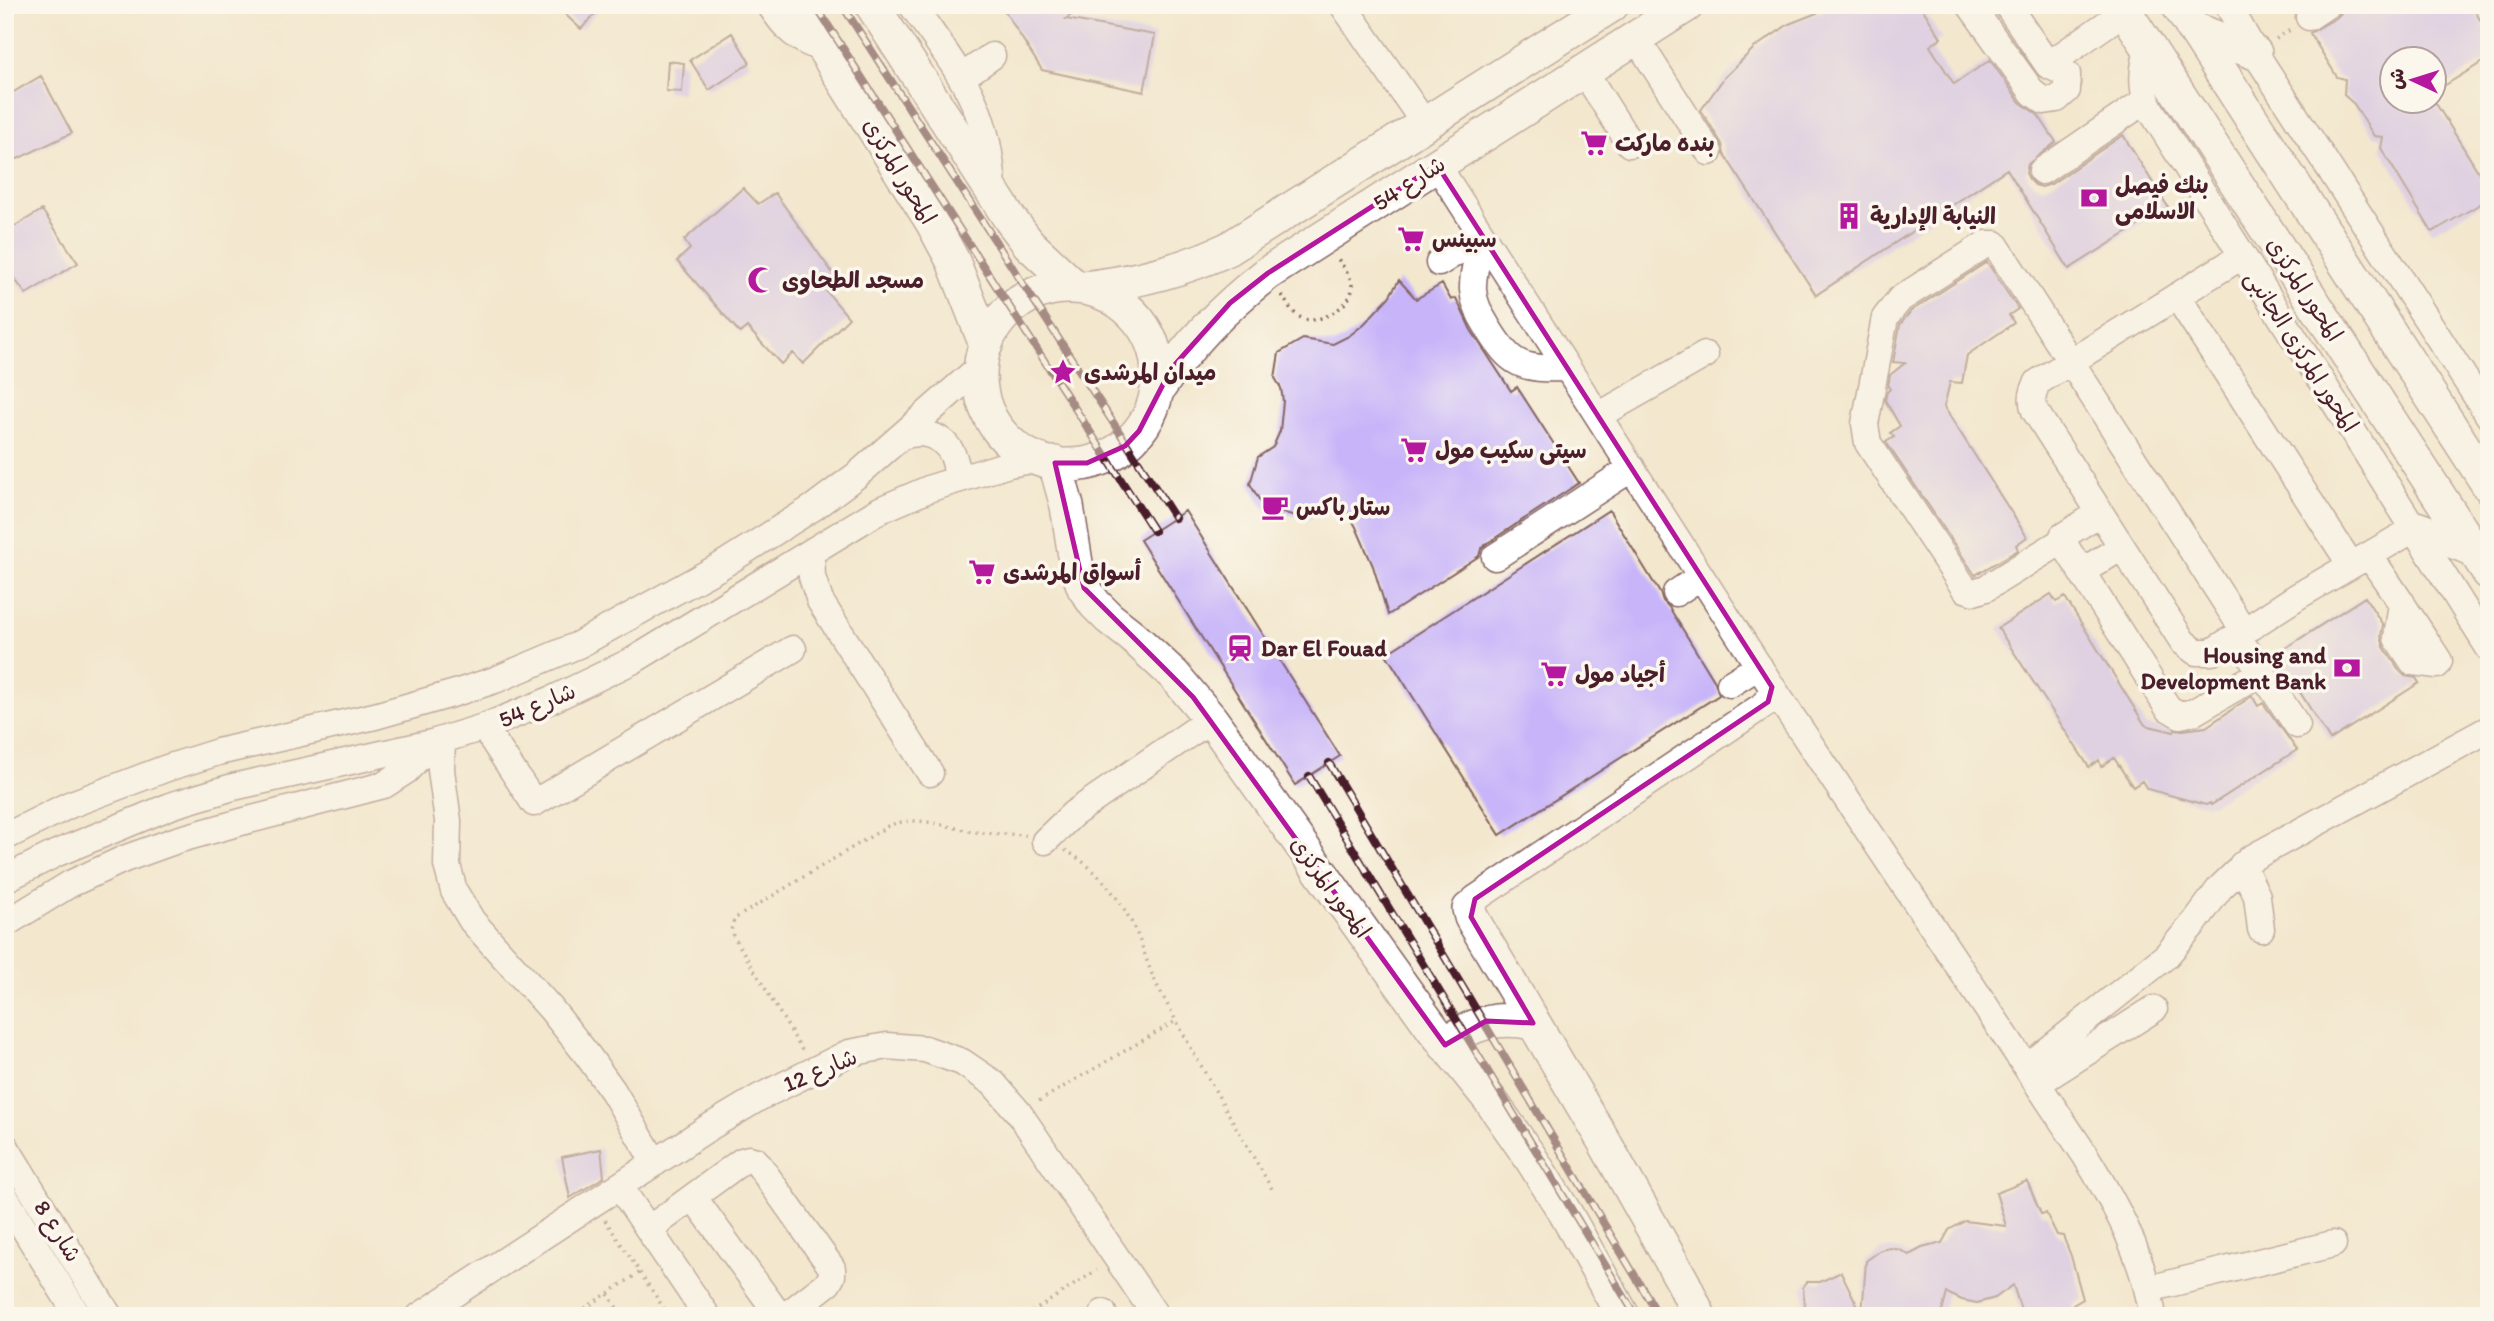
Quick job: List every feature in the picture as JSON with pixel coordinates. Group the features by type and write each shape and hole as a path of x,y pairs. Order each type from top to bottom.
{"main road":[{"name":"المحور المركزى","path":"796,5 932,222 971,303 984,355"},
{"path":"872,5 1029,244 1080,287"},
{"name":"شارع 54","path":"1080,287 1155,277 1205,259 1248,237 1612,5"},
{"name":"شارع 54","path":"1157,391 1192,343 1230,303 1268,273 1687,5"},
{"name":"المحور المركزى","path":"2123,8 2481,561"},
{"name":"المحور المركزى","path":"2185,17 2489,486"},
{"path":"2185,17 2255,52"},
{"path":"1205,259 1211,284 1230,303"},
{"path":"1080,287 1104,294 1121,303 1136,317 1155,352 1157,391 1150,412 1139,431 1125,446 1107,457 1066,465 1046,461 1020,450 1006,438 985,404 981,385 984,355 1000,321 1021,301 1047,290 1080,287"},
{"name":"المحور المركزى","path":"1046,461 1067,506 1077,569 1084,588 1109,618 1174,675 1211,719 1530,1157 1623,1316"},
{"path":"2416,528 2481,561"},
{"path":"1469,909 1471,917 1635,1197 1699,1316"},
{"path":"1446,1045 1458,1035 1486,1021 1502,1019 1533,1023"}],"street":[{"path":"770,5 788,30 799,39 825,49"},
{"path":"912,5 962,77 984,125 990,152 993,193"},
{"path":"1343,5 1425,124"},
{"path":"1970,5 2033,93 2038,98 2057,100 2067,90 2068,77 2065,73 2051,69 2007,5"},
{"path":"2228,5 2255,52 2489,416"},
{"path":"2048,65 2123,8"},
{"path":"1636,38 1709,152"},
{"name":"المحور المركزى الجانبى","path":"2149,47 2143,74 2146,100 2489,648"},
{"path":"962,77 992,57"},
{"path":"1584,71 1630,144"},
{"path":"2042,172 2146,100"},
{"path":"1437,165 1766,676 2085,1155 2127,1227 2148,1289 2153,1316"},
{"path":"1439,262 1482,236"},
{"path":"1482,236 1474,275 1474,296 1481,316 1502,351 1527,366 1567,368"},
{"path":"2100,513 2063,536 2062,541 1986,588 1974,592 1965,589 1868,443 1865,424 1885,318 1900,299 1986,244 1995,244 2297,725"},
{"path":"2242,256 2038,382 2033,391 2035,411 2100,513 2189,648 2204,653 2212,652 2298,596 2416,528"},
{"path":"2177,296 2360,560 2402,603"},
{"name":"شارع 54","path":"5,836 69,805 167,768 218,752 375,716 495,681 537,664 608,629 719,567 814,507 903,436 984,355"},
{"path":"1598,416 1705,355"},
{"path":"903,436 924,433 943,441 955,459 957,480"},
{"name":"شارع 54","path":"5,879 57,853 173,805 233,787 437,741 484,727 553,699 634,660 880,510 930,488 1009,464 1046,461"},
{"path":"1495,557 1632,468"},
{"path":"2062,541 2164,703 2174,713 2180,715 2194,712 2262,672"},
{"path":"2081,572 2122,547"},
{"path":"811,552 812,577 820,601 930,773"},
{"path":"1676,593 1701,576"},
{"path":"484,727 534,803 793,649"},
{"path":"1730,684 1766,676"},
{"path":"1469,909 1475,899 1768,702 1766,676"},
{"path":"1045,841 1073,814 1211,719"},
{"path":"2032,1075 2166,957 2220,888 2242,865 2489,729"},
{"path":"5,924 70,884 135,855 228,825 384,785 407,770 437,741"},
{"path":"437,741 448,821 447,865 457,899 472,921 551,1009 588,1056 613,1091 655,1163"},
{"path":"2242,865 2257,896 2261,929"},
{"path":"2032,1075 2154,1009"},
{"name":"شارع 12","path":"420,1316 760,1097 849,1054 887,1046 925,1049 962,1062 993,1083 1019,1113 1156,1316"},
{"name":"شارع 8","path":"5,1146 99,1312"},
{"path":"649,1229 749,1159 760,1167 832,1268 828,1283 783,1316 778,1314 694,1198"},
{"path":"620,1187 707,1316"},
{"name":"شارع 8","path":"5,1198 78,1316"},
{"path":"2148,1289 2333,1244"}],"path":[{"path":"2255,52 2318,11"},
{"path":"1268,273 1292,312 1305,319 1321,319 1347,301 1352,289 1349,277 1324,237"},
{"path":"814,1070 733,935 731,930 734,919 887,826 902,820 916,820 973,831 1031,835 1068,852 1089,867 1108,886 1136,931 1153,978 1176,1021 1272,1189"},
{"path":"1019,1113 1176,1021"},
{"path":"594,1204 668,1316"},
{"path":"1026,1316 1116,1257"},
{"path":"574,1316 639,1273"},
{"path":"608,1293 622,1316"}],"highlighted area":[{"path":"1437,165 1772,687 1768,702 1475,899 1471,917 1533,1023 1486,1021 1445,1045 1193,697 1084,588 1055,463 1087,463 1125,446 1139,431 1171,369 1230,303 1268,273"}],"building":[{"path":"555,5 603,5 581,29"},
{"path":"1001,5 1084,5 1066,19 1155,35 1144,92 1042,70"},
{"name":"النيابة الإدارية","path":"1837,5 1920,5 1941,38 1930,46 1954,84 1990,60 2020,102 2038,115 2056,142 2028,164 2026,173 2035,185 2042,187 2051,184 2123,135 2168,207 2069,269 2007,169 1816,295 1724,154 1722,144 1701,110 1724,78 1754,48 1789,24"},
{"path":"2343,5 2471,5 2489,34 2489,58 2448,83 2448,46 2378,46 2378,116 2444,116 2489,189 2489,199 2432,232 2381,148 2383,137 2374,136 2354,104 2344,95 2345,79 2337,77 2310,33 2341,13"},
{"path":"732,33 750,63 709,90 690,60"},
{"path":"668,61 684,63 682,92 666,91"},
{"path":"41,76 72,133 17,159 5,168 5,97"},
{"name":"مسجد الطحاوى","path":"743,188 758,204 775,193 834,275 821,285 849,318 803,364 793,353 781,364 747,327 740,333 677,261 690,249 684,240"},
{"path":"42,210 78,263 26,294 5,266 5,232"},
{"path":"1987,262 2018,309 2009,315 2014,323 1967,355 1962,383 1950,382 1944,407 2027,537 2016,545 2018,550 1975,575 1886,442 1894,437 1890,433 1900,426 1885,400 1890,389 1890,375 1905,363 1893,362 1900,325 1911,311"},
{"name":"سيتى سكيب مول","path":"1399,280 1416,299 1442,284 1451,300 1456,298 1471,330 1511,391 1517,387 1579,483 1486,544 1479,556 1388,615 1373,566 1340,499 1308,519 1264,508 1250,484 1258,457 1273,447 1280,431 1283,401 1281,388 1275,378 1279,353 1303,339 1333,344 1349,336 1389,297"},
{"name":"أجياد مول","path":"1609,510 1715,682 1719,695 1500,835 1386,654"},
{"name":"Dar El Fouad","path":"1185,511 1340,756 1295,785 1140,540"},
{"path":"2051,594 2056,602 2065,597 2145,725 2174,732 2175,729 2206,727 2252,696 2258,706 2263,703 2297,750 2211,805 2147,789 2142,781 2133,787 2114,758 2101,767 2099,760 2089,767 1998,628"},
{"name":"Housing and Development Bank","path":"2365,597 2383,625 2381,636 2384,647 2400,671 2405,676 2416,678 2419,683 2330,740 2276,654"},
{"path":"601,1149 604,1177 570,1198 562,1157"},
{"path":"2027,1181 2041,1214 2046,1213 2057,1235 2063,1236 2071,1256 2083,1299 2073,1305 2076,1316 2023,1316 2013,1285 1995,1298 1977,1303 1947,1293 1942,1312 1933,1316 1806,1316 1803,1287 1807,1282 1820,1282 1841,1272 1862,1315 1866,1261 1881,1250 1890,1248 1909,1255 1922,1248 1942,1243 1949,1230 1965,1221 2006,1226 1996,1193"}],"railway":[{"path":"815,5 1154,531"},
{"path":"842,5 1175,518"},
{"path":"1329,763 1659,1316"},
{"path":"1309,776 1636,1316"}],"place":[{"name":"بنده ماركت","path":"1594,143"},
{"name":"بنك فيصل الاسلامى","path":"2094,198"},
{"name":"النيابة الإدارية","path":"1849,216"},
{"name":"سبينس","path":"1411,239"},
{"name":"مسجد الطحاوى","path":"761,280"},
{"name":"ميدان المرشدى","path":"1063,372"},
{"name":"سيتى سكيب مول","path":"1414,450"},
{"name":"ستار باكس","path":"1275,507"},
{"name":"أسواق المرشدى","path":"982,572"},
{"name":"Dar El Fouad","path":"1240,648"},
{"name":"Housing and Development Bank","path":"2347,668"},
{"name":"أجياد مول","path":"1554,674"}]}
